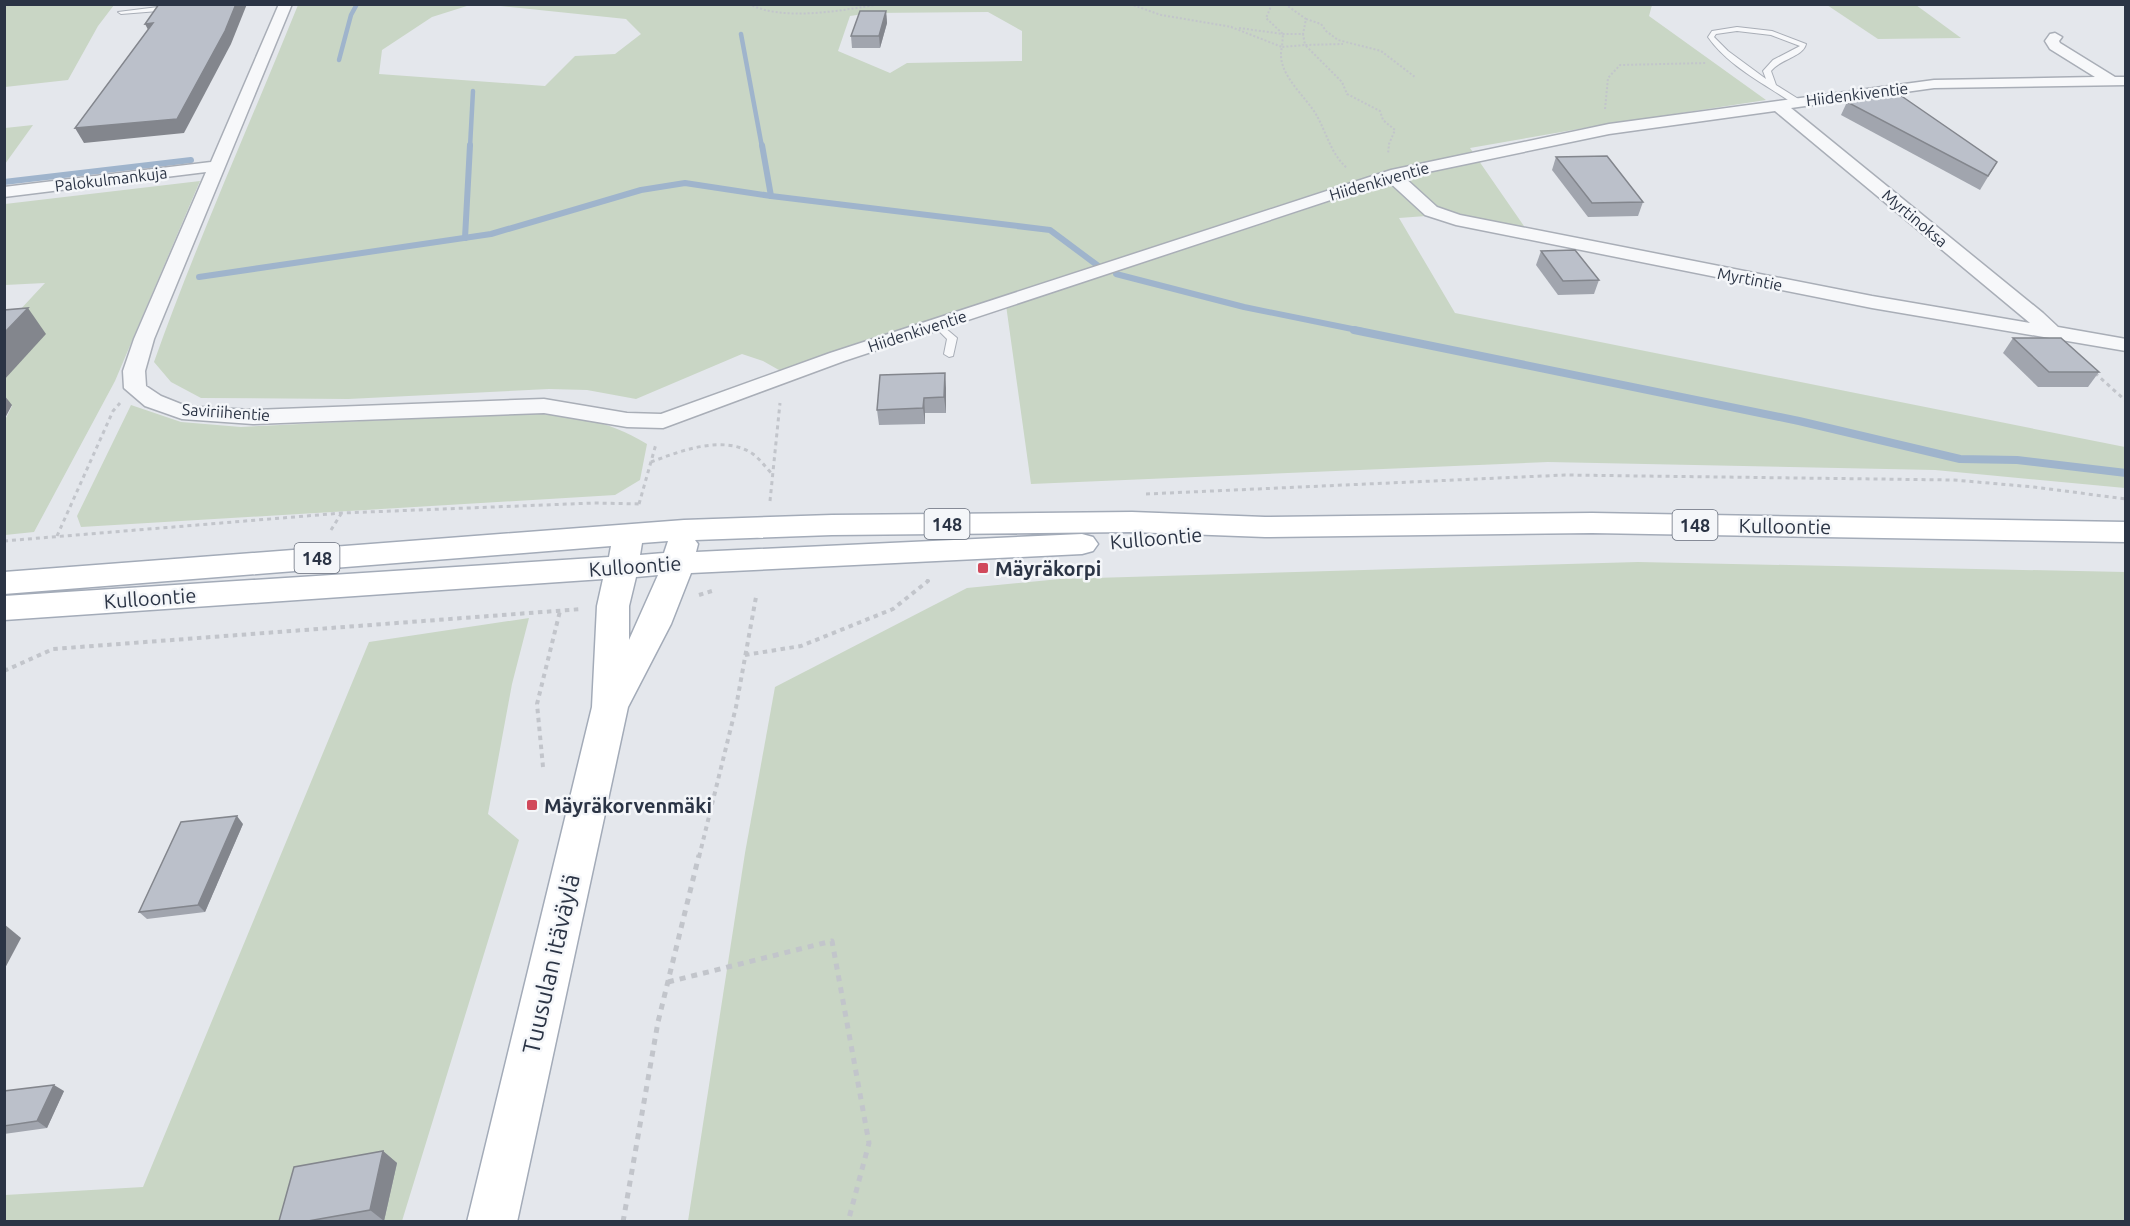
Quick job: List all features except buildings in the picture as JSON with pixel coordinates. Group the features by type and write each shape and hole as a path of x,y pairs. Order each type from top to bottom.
{"main road":[{"name":"Kulloontie","path":"4,583 634,519 684,530 832,525 1132,522 1265,527 1592,523 2126,532"},
{"name":"Tuusulan itäväylä","path":"492,1221 610,707 613,606 634,519"},
{"name":"Kulloontie","path":"4,608 679,562 1135,541 1265,527"},
{"name":"Tuusulan itäväylä","path":"610,707 664,601 679,562 684,530"}],"street":[{"path":"135,388 134,371 144,339 286,4"},
{"path":"2055,37 2052,41 2055,46 2119,81"},
{"name":"Hiidenkiventie","path":"663,421 783,377 1397,173 1609,129 1934,84 2119,81"},
{"name":"Myrtinoksa","path":"1777,105 2036,317 2052,333"},
{"name":"Palokulmankuja","path":"4,192 218,166"},
{"name":"Myrtintie","path":"1397,173 1431,211 1456,220 1839,296 2126,345"},
{"name":"Saviriihentie","path":"135,388 153,401 182,412 252,417 544,406 627,420 663,421"}],"lane":[{"path":"121,12 171,8 179,4"},
{"path":"1772,85 1767,71 1773,62 1800,50 1804,45 1790,38 1763,31 1738,28 1714,32 1711,37 1713,42 1741,63 1772,85 1797,102"},
{"path":"938,325 952,338 949,354"}],"path":[{"path":"749,4 762,11 780,13 881,4"},
{"path":"1131,4 1161,15 1283,34 1303,34"},
{"path":"1272,4 1266,18 1283,34"},
{"path":"1285,4 1306,19 1321,24 1324,30 1343,44"},
{"path":"1306,19 1303,34 1305,45 1342,82 1347,94 1380,111 1383,120 1395,130 1389,144 1389,159 1397,173"},
{"path":"1231,27 1282,47 1343,44 1377,49 1415,77"},
{"path":"1283,34 1280,55 1294,88 1316,114 1337,159 1354,173"},
{"path":"1609,129 1604,103 1608,78 1620,65 1664,62 1741,63"},
{"path":"2093,371 2126,401"},
{"path":"770,501 783,377"},
{"path":"57,536 113,411 135,388"},
{"path":"634,519 663,421"},
{"path":"651,462 691,448 730,447 750,452 773,475"},
{"path":"327,536 342,513"},
{"path":"745,655 801,645 894,609 928,580 919,581"},
{"path":"664,601 682,601 719,589"},
{"path":"623,1221 658,1022 736,707 756,597"},
{"path":"4,671 53,650 613,606"},
{"path":"543,767 537,704 560,611"},
{"path":"668,982 832,941 869,1143 848,1221"}],"green space":[{"path":"4,5 114,5 98,26 68,80 5,87"},
{"path":"298,5 470,5 432,17 382,50 379,74 545,86 575,56 615,54 641,34 626,19 491,5 1652,5 1649,16 1766,100 1470,148 1526,229 1453,214 1399,218 1455,313 2125,447 2125,488 1935,470 1548,462 1031,484 1006,305 786,374 763,361 742,354 636,399 587,390 549,389 348,399 201,398 171,382 154,362 206,227","holes":["988,12 1022,31 1022,61 907,63 890,73 838,51 850,16 870,13"]},
{"path":"1827,5 1916,5 1961,38 1878,39"},
{"path":"33,125 5,164 5,128"},
{"path":"200,181 115,381 34,532 5,535 5,420 12,406 5,406 5,326 45,283 5,285 5,204"},
{"path":"131,405 181,422 241,427 545,414 603,424 647,444 640,480 615,495 81,527 77,516"},
{"path":"1638,562 2125,572 2125,1221 688,1221 745,853 775,687 967,588 1060,579"},
{"path":"529,618 512,684 488,814 519,840 402,1221 5,1222 5,1195 143,1187 369,642"}],"waterway":[{"path":"339,60 351,15 357,4"},
{"path":"741,34 762,147"},
{"path":"470,147 473,91"},
{"path":"465,238 470,145"},
{"path":"762,145 771,196"},
{"path":"4,182 191,160"},
{"path":"465,238 491,234 641,190 685,183 771,196"},
{"path":"771,196 1050,230 1097,265"},
{"path":"199,277 465,238"},
{"path":"1116,274 1244,307 1362,331"},
{"path":"1354,330 1799,421 1960,459 2017,460 2126,473"}],"place":[{"name":"Mäyräkorpi","path":"983,568"},
{"name":"Mäyräkorvenmäki","path":"532,805"}]}
